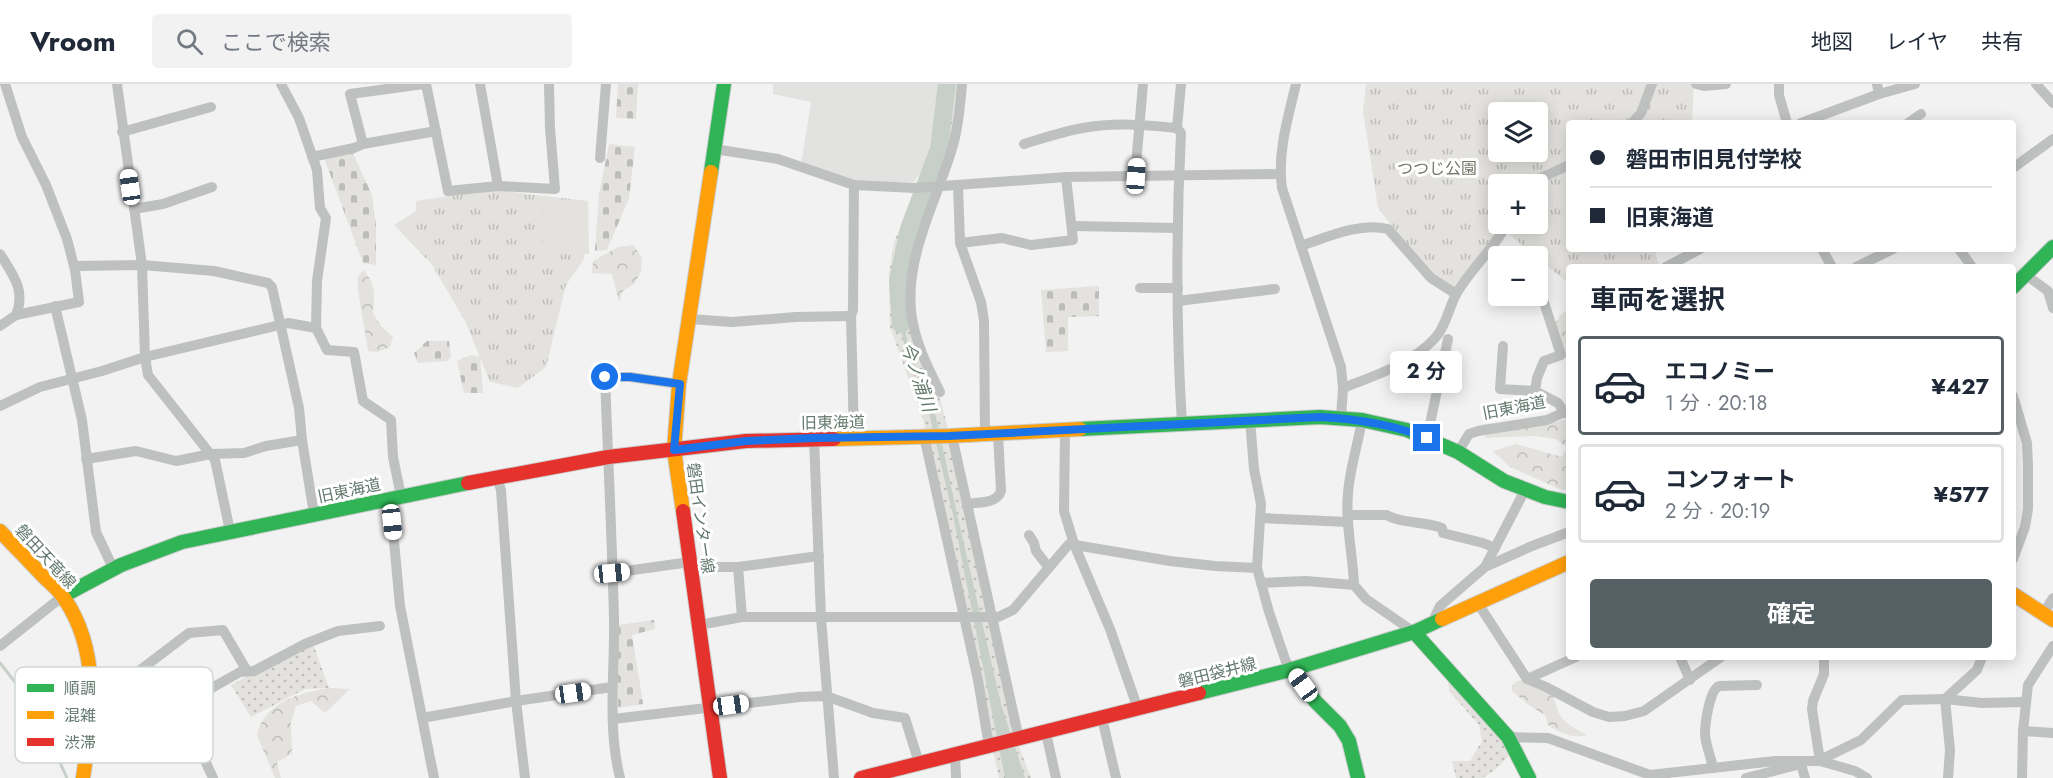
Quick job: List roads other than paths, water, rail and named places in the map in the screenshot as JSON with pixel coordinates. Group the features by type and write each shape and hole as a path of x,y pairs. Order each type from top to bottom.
{"main road":[{"name":"磐田インター線","path":"720,778 674,450 680,384 724,84"},
{"path":"2016,284 2053,247"},
{"name":"旧東海道","path":"63,596 113,568 153,551 230,531 608,457 746,441 951,436 1320,417 1362,420 1407,430 1458,452"},
{"path":"1458,452 1504,481 1525,490 1566,501"},
{"name":"磐田天竜線","path":"0,531 63,596 85,643 89,667"},
{"name":"磐田袋井線","path":"861,778 1292,669 1414,632 1479,605 1566,563"},
{"path":"2016,596 2048,617"},
{"path":"1414,632 1508,738 1529,778"},
{"path":"1292,669 1315,701 1340,726 1349,741 1358,778"},
{"name":"磐田天竜線","path":"83,778 85,763"}],"street":[{"path":"0,326 16,315 79,302 74,266 61,221 22,137 6,84"},
{"path":"117,84 142,264 145,357 148,375 215,459 230,531"},
{"path":"281,84 299,118 317,170 320,208 326,218 317,281 316,328 327,350 354,352 363,401 391,420 400,606 434,778"},
{"path":"363,144 350,94 395,86 425,84 448,191 498,186 555,189 549,84"},
{"path":"480,84 498,186"},
{"path":"600,158 606,84"},
{"path":"940,392 922,355 911,309 912,267 952,149 962,84"},
{"path":"1136,176 1143,84"},
{"path":"1181,84 1177,128 1181,133 1178,365 1182,424"},
{"path":"1296,84 1281,151 1280,174 1282,188 1341,367 1343,388 1341,418"},
{"path":"1635,120 1641,113 1652,84"},
{"path":"1696,84 1704,86 1726,84"},
{"path":"1779,84 1779,95 1786,120"},
{"path":"1808,120 1878,89 1915,84"},
{"path":"2038,85 2053,103"},
{"path":"122,132 211,107"},
{"path":"1912,120 1921,114"},
{"path":"1024,144 1083,128 1140,124 1177,128"},
{"path":"312,157 363,144 436,131"},
{"path":"2016,166 2053,139"},
{"path":"714,149 778,159 854,185 915,188 1066,177 1280,174"},
{"path":"1548,175 1566,166"},
{"path":"960,243 1002,238 1031,245 1073,240 1066,177"},
{"path":"854,185 853,310 851,315 854,438"},
{"path":"958,185 960,243 981,302 984,321 992,434 1001,491 1000,496 994,500 967,504"},
{"path":"134,209 163,204 212,187"},
{"path":"1072,226 1178,228"},
{"path":"1301,246 1359,229 1388,229 1431,278 1456,294"},
{"path":"1343,388 1384,372 1409,359 1437,336 1456,294 1501,234"},
{"path":"1672,264 1694,252"},
{"path":"1862,264 1887,252"},
{"path":"0,254 15,279 20,293 21,303 16,315"},
{"path":"74,266 142,264 214,272 268,283 272,287 299,408 314,514"},
{"path":"2026,275 2048,291 2053,308"},
{"path":"1140,288 1178,288"},
{"path":"1178,301 1275,289"},
{"path":"55,306 82,420 96,532 113,568"},
{"path":"1535,391 1537,378 1544,361 1561,355 1545,306"},
{"path":"690,319 732,322 851,315"},
{"path":"0,406 40,387 145,357 281,324 316,328"},
{"path":"1427,438 1448,339"},
{"path":"1503,346 1500,389 1535,391 1558,403 1566,411"},
{"path":"1409,359 1413,365 1441,375"},
{"path":"620,778 616,762 613,719 614,621 605,377 630,377 680,384"},
{"path":"2016,406 2027,442 2028,465 2028,509 2025,527 2016,551"},
{"name":"旧東海道","path":"1458,452 1469,435 1478,431 1547,420 1566,412"},
{"path":"1250,420 1254,469 1261,504 1257,568 1286,662 1292,669"},
{"path":"1362,420 1348,492 1354,585 1366,599 1414,632"},
{"path":"1065,430 1062,500 1064,512 1074,544 1110,629 1138,709"},
{"path":"924,436 991,746"},
{"path":"951,436 1017,739"},
{"path":"814,438 821,618 834,778"},
{"path":"86,459 129,451 176,461 211,454 244,453 266,446 302,440"},
{"path":"497,478 501,490 516,700 525,778"},
{"path":"1485,567 1525,490"},
{"path":"1261,518 1348,519 1387,515 1392,518 1413,520 1418,524 1438,526 1442,528 1443,533 1495,548"},
{"path":"1430,625 1440,606 1485,567 1566,533"},
{"path":"1029,535 1036,551 1049,568"},
{"path":"699,625 742,617 998,617 1013,610 1069,544 1170,561 1257,568"},
{"path":"612,573 691,564 738,567 819,556"},
{"path":"738,567 742,617"},
{"path":"1261,582 1306,581 1354,585"},
{"path":"0,646 63,596"},
{"path":"2048,617 2053,598"},
{"path":"1479,605 1527,679 1593,712 1609,717 1644,711 1717,660"},
{"path":"213,687 240,672 254,671 305,644 338,631 380,626"},
{"path":"144,667 189,633 223,630 247,671"},
{"path":"2022,778 2023,731 2028,685 2053,646"},
{"path":"1527,679 1569,660"},
{"path":"1681,660 1689,680"},
{"path":"1820,760 1812,709 1813,700 1824,674 1824,660"},
{"path":"1945,699 1977,670 1981,660"},
{"path":"1707,771 1705,735 1711,696 1715,688 1757,685"},
{"path":"422,718 516,700 612,687"},
{"path":"613,719 826,696 873,713 905,718 919,763"},
{"path":"1945,699 1950,750 1948,778"},
{"path":"1746,778 1820,760 1860,740 1902,700 2025,702"},
{"path":"1102,718 1116,778"},
{"path":"2023,731 2053,733"},
{"path":"1046,733 1056,778"},
{"path":"1508,738 1548,738 1650,775 1707,771 1775,761 1820,760 1855,771 1867,778"},
{"path":"955,754 956,778"},
{"path":"206,763 213,778"},
{"path":"1801,764 1805,778"}],"waterway":[{"name":"今ノ浦川","path":"901,324 898,281 909,229 939,149 947,84"},
{"path":"0,663 15,682"},
{"path":"60,763 67,778"}],"park label":[{"name":"つつじ公園","path":"1437,168"}]}
